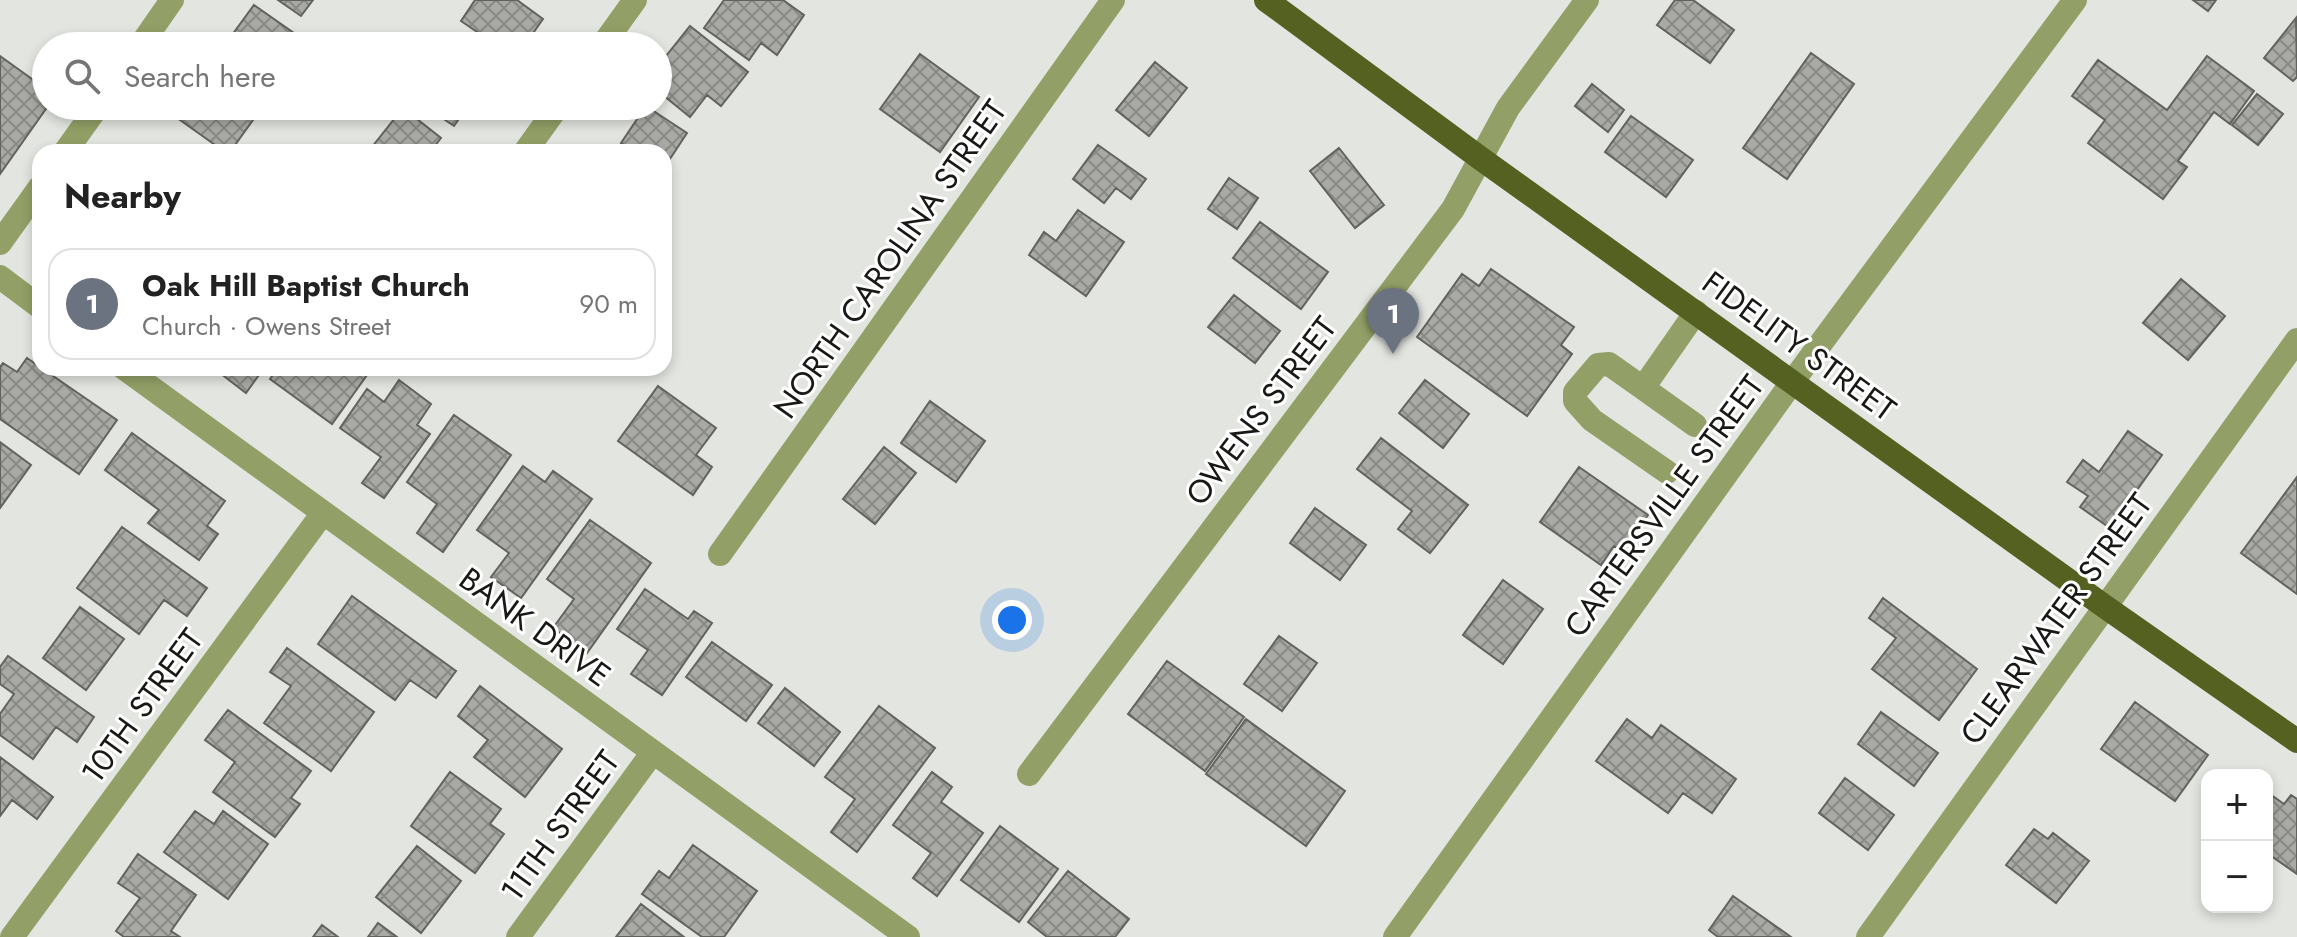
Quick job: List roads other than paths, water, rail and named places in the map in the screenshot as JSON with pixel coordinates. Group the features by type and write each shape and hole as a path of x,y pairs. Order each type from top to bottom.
{"main road":[{"name":"FIDELITY STREET","path":"1266,0 1480,158 2297,741"}],"street":[{"path":"150,32 172,0"},
{"path":"612,32 635,0"},
{"name":"NORTH CAROLINA STREET","path":"720,554 1113,0"},
{"name":"OWENS STREET","path":"1029,774 1453,209 1508,108 1587,0"},
{"name":"CARTERSVILLE STREET","path":"1395,937 1793,381 2075,0"},
{"path":"71,144 88,120"},
{"path":"531,144 548,120"},
{"path":"0,243 32,198"},
{"path":"0,277 32,301"},
{"path":"1643,388 1696,312"},
{"name":"CLEARWATER STREET","path":"1868,937 2297,340"},
{"path":"1667,472 1592,420 1575,401 1575,392 1598,365 1609,364 1695,425"},
{"name":"BANK DRIVE","path":"135,376 908,937"},
{"name":"10TH STREET","path":"12,937 323,513"},
{"name":"11TH STREET","path":"518,937 653,752"}],"place":[{"name":"Oak Hill Baptist Church","path":"1393,354"}]}
